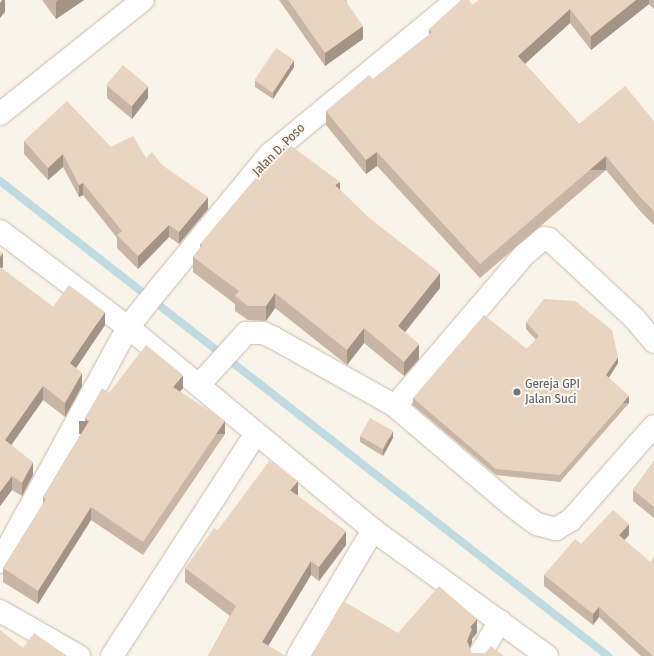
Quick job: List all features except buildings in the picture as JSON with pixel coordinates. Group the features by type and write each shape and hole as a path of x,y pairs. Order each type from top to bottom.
{"street":[{"path":"0,114 143,0"},
{"name":"Jalan D. Poso","path":"0,562 128,327 161,286 270,154 457,0"},
{"path":"0,231 128,327 200,385 373,530 547,656"},
{"path":"395,406 525,254 544,238 549,239 635,319 654,342"},
{"path":"200,385 246,334 263,333 395,406 510,504 537,524 556,529 570,520 654,426"},
{"path":"112,656 256,433"},
{"path":"298,656 373,530"},
{"path":"0,611 79,656"},
{"path":"479,656 500,621"}],"waterway":[{"path":"0,181 608,656"}],"place":[{"name":"Gereja GPI Jalan Suci","path":"517,392"}]}
